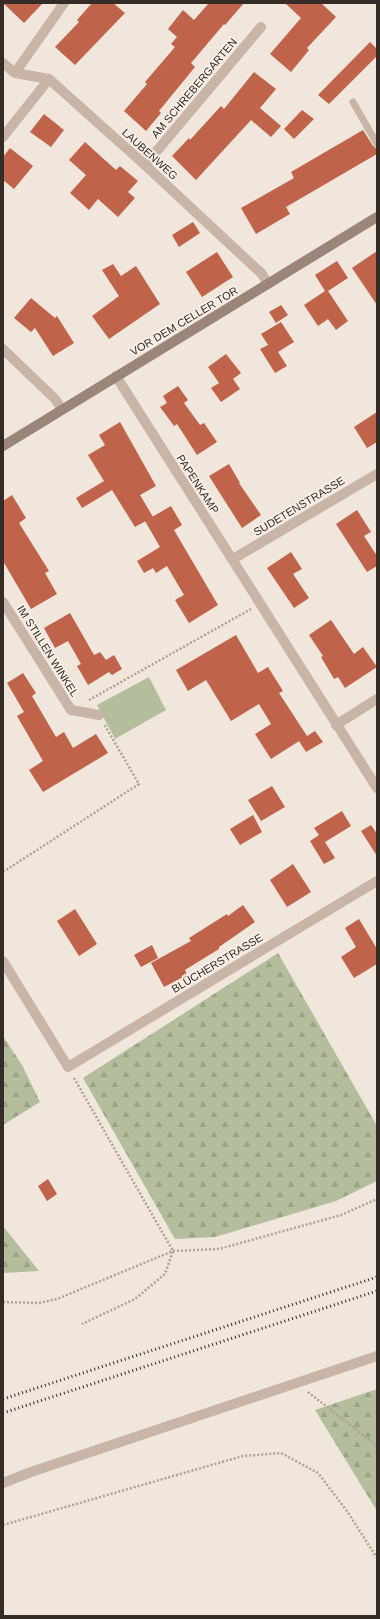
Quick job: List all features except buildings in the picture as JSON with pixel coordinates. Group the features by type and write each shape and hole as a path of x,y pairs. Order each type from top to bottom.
{"street":[{"path":"15,73 64,3"},
{"name":"AM SCHREBERGARTEN","path":"145,165 261,27"},
{"path":"3,63 15,73 49,79 3,136"},
{"name":"LAUBENWEG","path":"49,79 145,165 262,274 268,284"},
{"name":"VOR DEM CELLER TOR","path":"3,446 377,218"},
{"path":"3,350 56,399 62,409"},
{"name":"PAPENKAMP","path":"116,376 155,440 233,559 377,788"},
{"name":"SUDETENSTRASSE","path":"233,559 377,474"},
{"name":"IM STILLEN WINKEL","path":"3,602 71,710 99,715"},
{"path":"336,725 377,699"},
{"name":"BLÜCHERSTRASSE","path":"68,1067 377,880"},
{"path":"3,961 68,1067"},
{"path":"3,1483 377,1356"}],"lane":[{"path":"352,102 377,144"}],"path":[{"path":"71,710 260,604"},
{"path":"3,872 139,784 99,715"},
{"path":"68,1067 173,1251"},
{"path":"3,1302 39,1303 57,1299 173,1251 219,1249 341,1215 377,1199"},
{"path":"82,1324 135,1300 164,1274 173,1251"},
{"path":"297,1382 377,1446"},
{"path":"3,1525 243,1456 281,1453 318,1474 347,1511 377,1558"}],"green space":[{"path":"149,677 166,710 115,739 97,705"},
{"path":"278,953 377,1126 377,1181 336,1201 215,1237 175,1239 83,1078"},
{"path":"3,1036 22,1065 40,1102 3,1125"},
{"path":"3,1226 39,1271 3,1273"},
{"path":"377,1389 377,1511 315,1410"}],"railway":[{"path":"3,1399 377,1277"},
{"path":"3,1413 377,1291"}]}
